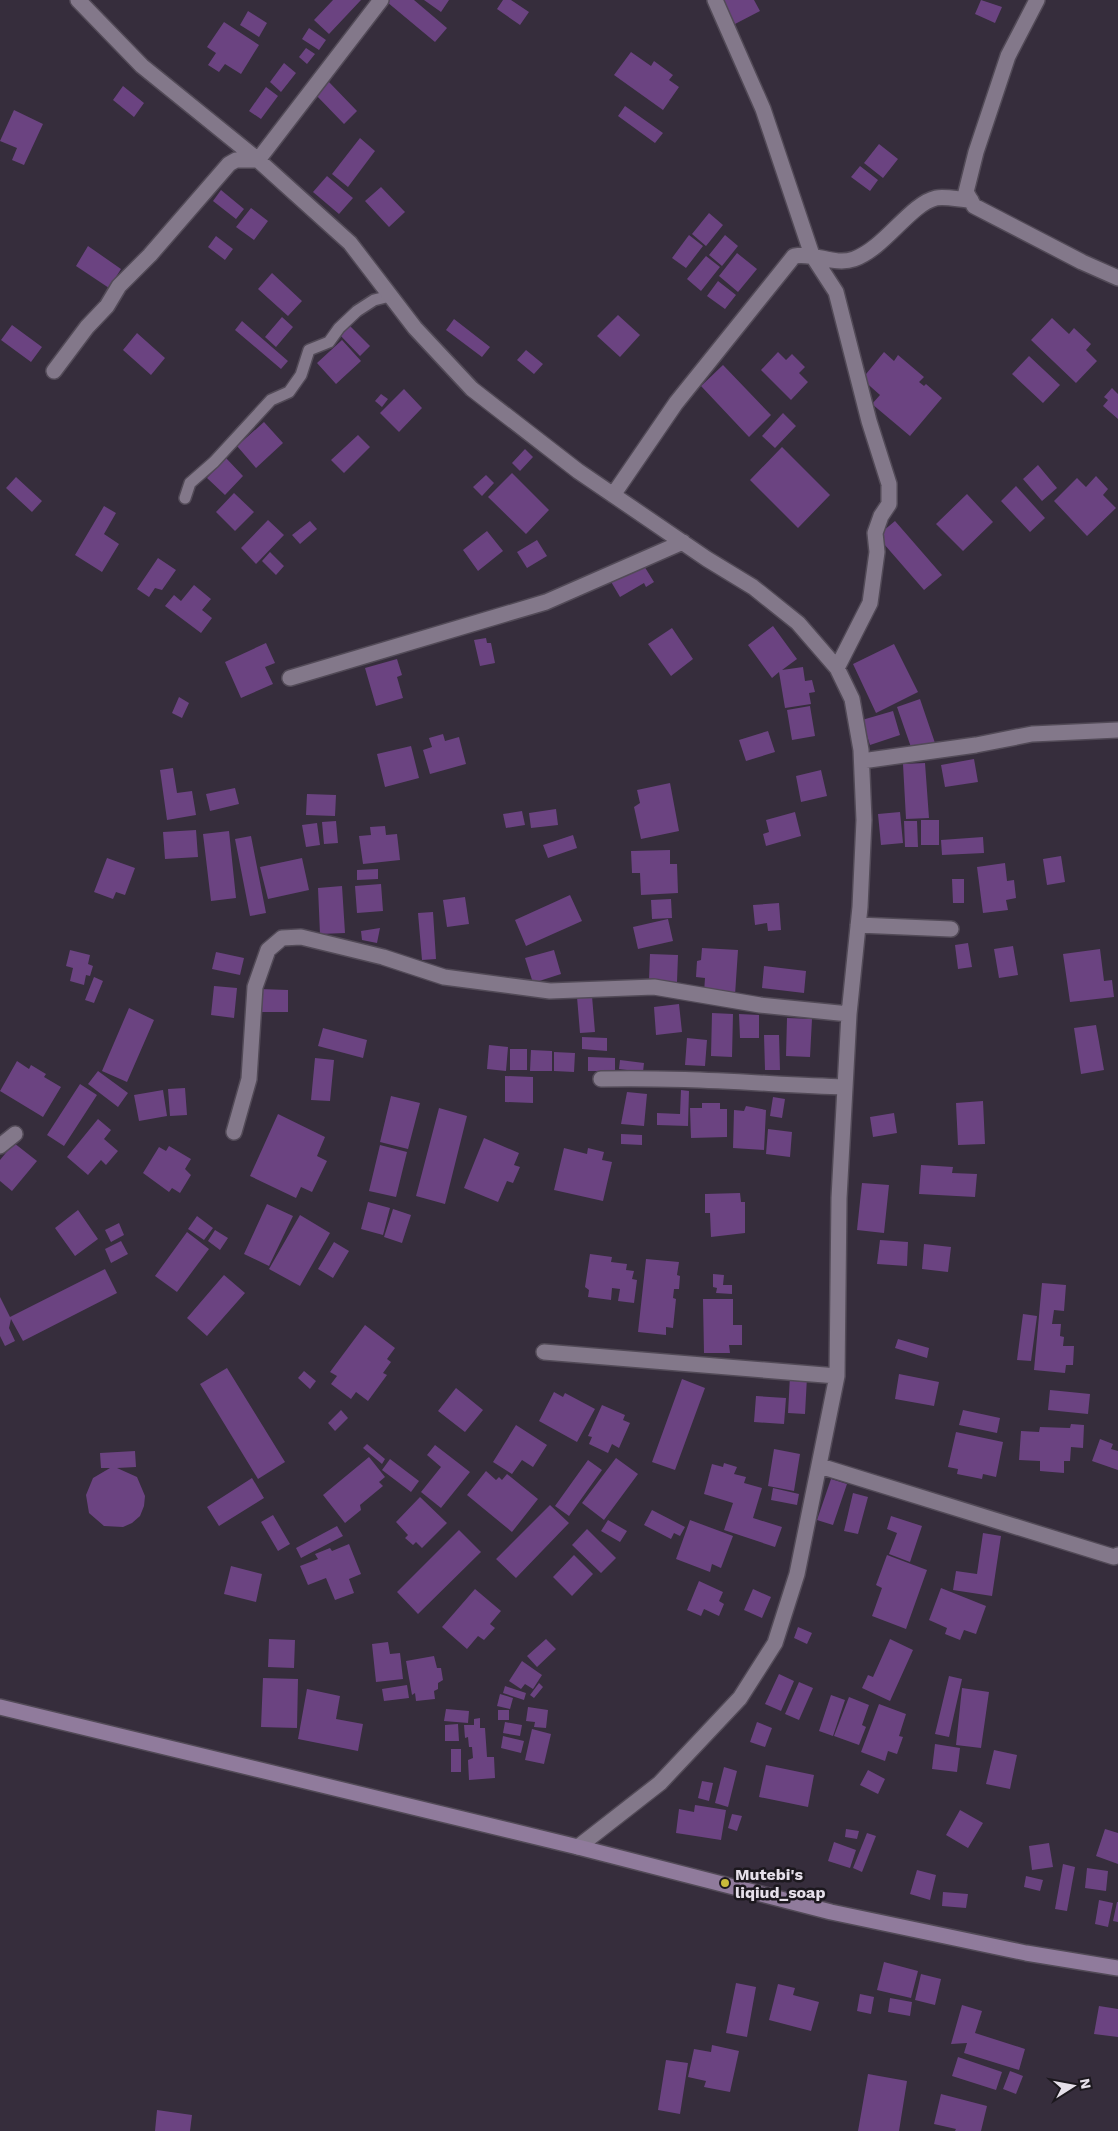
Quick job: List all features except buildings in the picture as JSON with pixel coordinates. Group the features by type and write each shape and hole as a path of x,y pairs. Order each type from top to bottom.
{"street":[{"path":"78,0 142,66 258,160 350,243 415,328 472,389 578,471 753,587 798,623 837,668 852,699 862,761 864,820 858,925 849,1014 839,1198 837,1376 820,1466 812,1492 797,1574 775,1643 740,1698 660,1783 578,1847"},
{"path":"258,160 380,0"},
{"path":"715,0 763,109 812,255 836,292 850,339 869,421 888,484 889,504 881,516 875,533 877,552 870,603 837,668"},
{"path":"1036,0 1008,56 976,152 966,192 974,206 1082,262 1118,278"},
{"path":"54,371 87,327 107,306 119,286 150,255 229,164 236,160 258,160"},
{"path":"613,495 676,404 794,256 812,255 841,262 855,259 874,248 924,205 937,198 971,200"},
{"path":"290,678 546,602 683,542"},
{"path":"862,761 943,750 1032,734 1118,730"},
{"path":"858,925 951,929"},
{"path":"234,1132 249,1079 255,987 268,950 282,938 301,937 384,957 444,977 550,991 654,987 760,1005 849,1014"},
{"path":"601,1079 700,1079 755,1084 845,1086"},
{"path":"0,1146 15,1134"},
{"path":"544,1352 837,1376"},
{"path":"820,1466 1114,1557 1118,1555"},
{"path":"0,1707 578,1847 831,1912 1026,1953 1118,1968"}],"lane":[{"path":"185,498 190,483 214,462 271,400 289,392 301,375 309,350 329,342 339,328 356,311 374,300 390,296"}],"place":[{"name":"Mutebi's liqiud_soap","path":"725,1883"}]}
